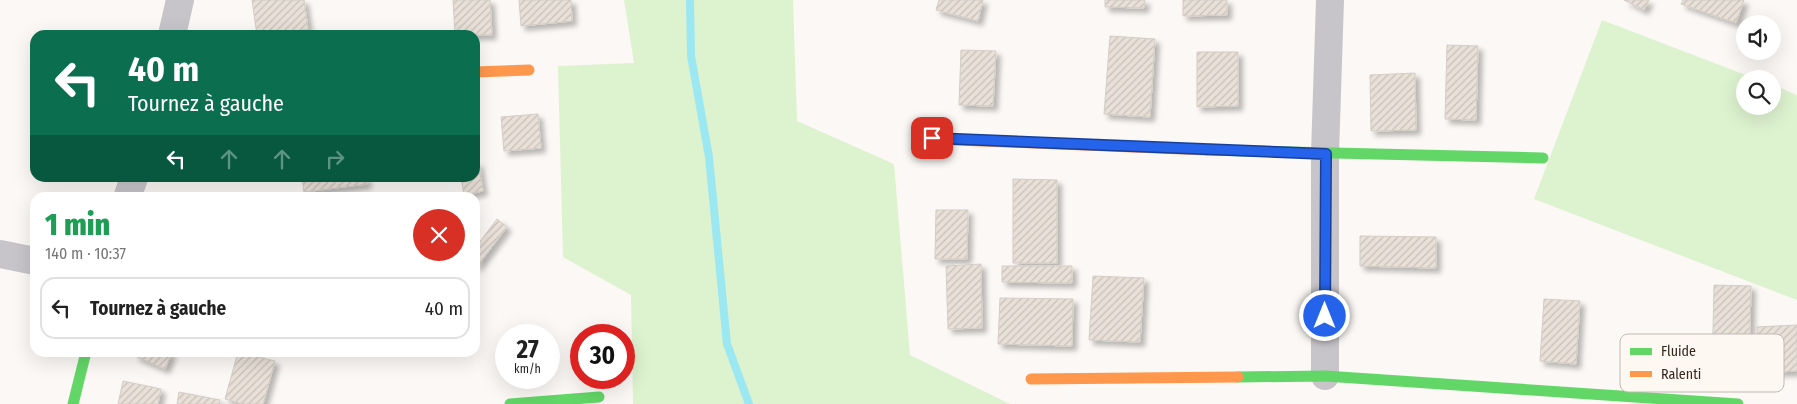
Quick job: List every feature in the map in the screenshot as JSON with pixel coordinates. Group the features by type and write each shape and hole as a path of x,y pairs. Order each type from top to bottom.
{"street":[{"path":"173,30 180,0"},
{"path":"1324,376 1326,154 1330,0"},
{"path":"480,72 529,70"},
{"path":"932,138 1326,154 1543,158"},
{"path":"0,254 30,260"},
{"path":"73,404 85,357"},
{"path":"1031,379 1324,376 1697,403 1738,404"},
{"path":"510,404 599,397"}],"green space":[{"path":"624,0 793,0 797,121 894,164 910,355 1010,404 633,404 633,389 635,389 635,324 632,324 631,295 563,257 558,66 634,63"},
{"path":"1602,20 1736,71 1736,115 1781,115 1781,88 1797,95 1797,300 1534,199"}],"building":[{"path":"252,0 304,0 308,29 256,30"},
{"path":"453,0 490,0 492,35 480,35 480,30 455,30"},
{"path":"519,0 571,0 572,21 521,26"},
{"path":"939,0 983,0 978,21 936,10"},
{"path":"1105,0 1145,0 1144,8 1105,7"},
{"path":"1183,0 1227,0 1227,15 1183,16"},
{"path":"1624,0 1649,0 1644,10"},
{"path":"1683,0 1744,0 1739,15 1736,15 1736,23 1681,4"},
{"path":"1110,36 1155,39 1150,117 1104,114"},
{"path":"1447,45 1478,46 1476,120 1445,119"},
{"path":"961,50 996,51 993,106 959,105"},
{"path":"1197,52 1238,52 1238,106 1197,107"},
{"path":"1415,73 1416,130 1371,131 1370,75"},
{"path":"538,114 541,148 504,151 501,117"},
{"path":"480,174 483,191 463,192 462,182 480,182"},
{"path":"1013,179 1057,180 1057,263 1013,263"},
{"path":"303,182 367,182 367,184 304,192"},
{"path":"936,210 968,210 967,259 935,259"},
{"path":"497,219 507,227 480,263 480,241"},
{"path":"1360,236 1436,237 1436,268 1360,266"},
{"path":"981,264 982,328 948,329 946,266"},
{"path":"1002,266 1072,266 1072,283 1002,282"},
{"path":"1093,276 1144,278 1140,342 1089,340"},
{"path":"1714,285 1751,286 1750,334 1713,334"},
{"path":"1000,298 1073,299 1072,346 998,344"},
{"path":"1544,299 1580,301 1576,364 1540,361"},
{"path":"1797,325 1797,371 1784,372 1784,334 1757,334 1757,327"},
{"path":"137,357 170,357 165,369"},
{"path":"237,357 259,357 275,361 263,404 243,404 225,399"},
{"path":"123,381 161,389 158,404 118,404"},
{"path":"179,392 220,400 219,404 177,404"}],"waterway":[{"path":"690,0 691,56 709,157 727,344 749,404"}],"traffic: fast":[{"path":"1207,150 1543,158"},
{"path":"73,404 85,357"},
{"path":"1238,377 1325,376 1738,404"},
{"path":"510,404 599,397"}],"traffic: slow":[{"path":"480,72 529,70"},
{"path":"932,139 1207,150"},
{"path":"1031,379 1238,377"}],"route":[{"path":"932,138 1326,154 1325,316"}]}
